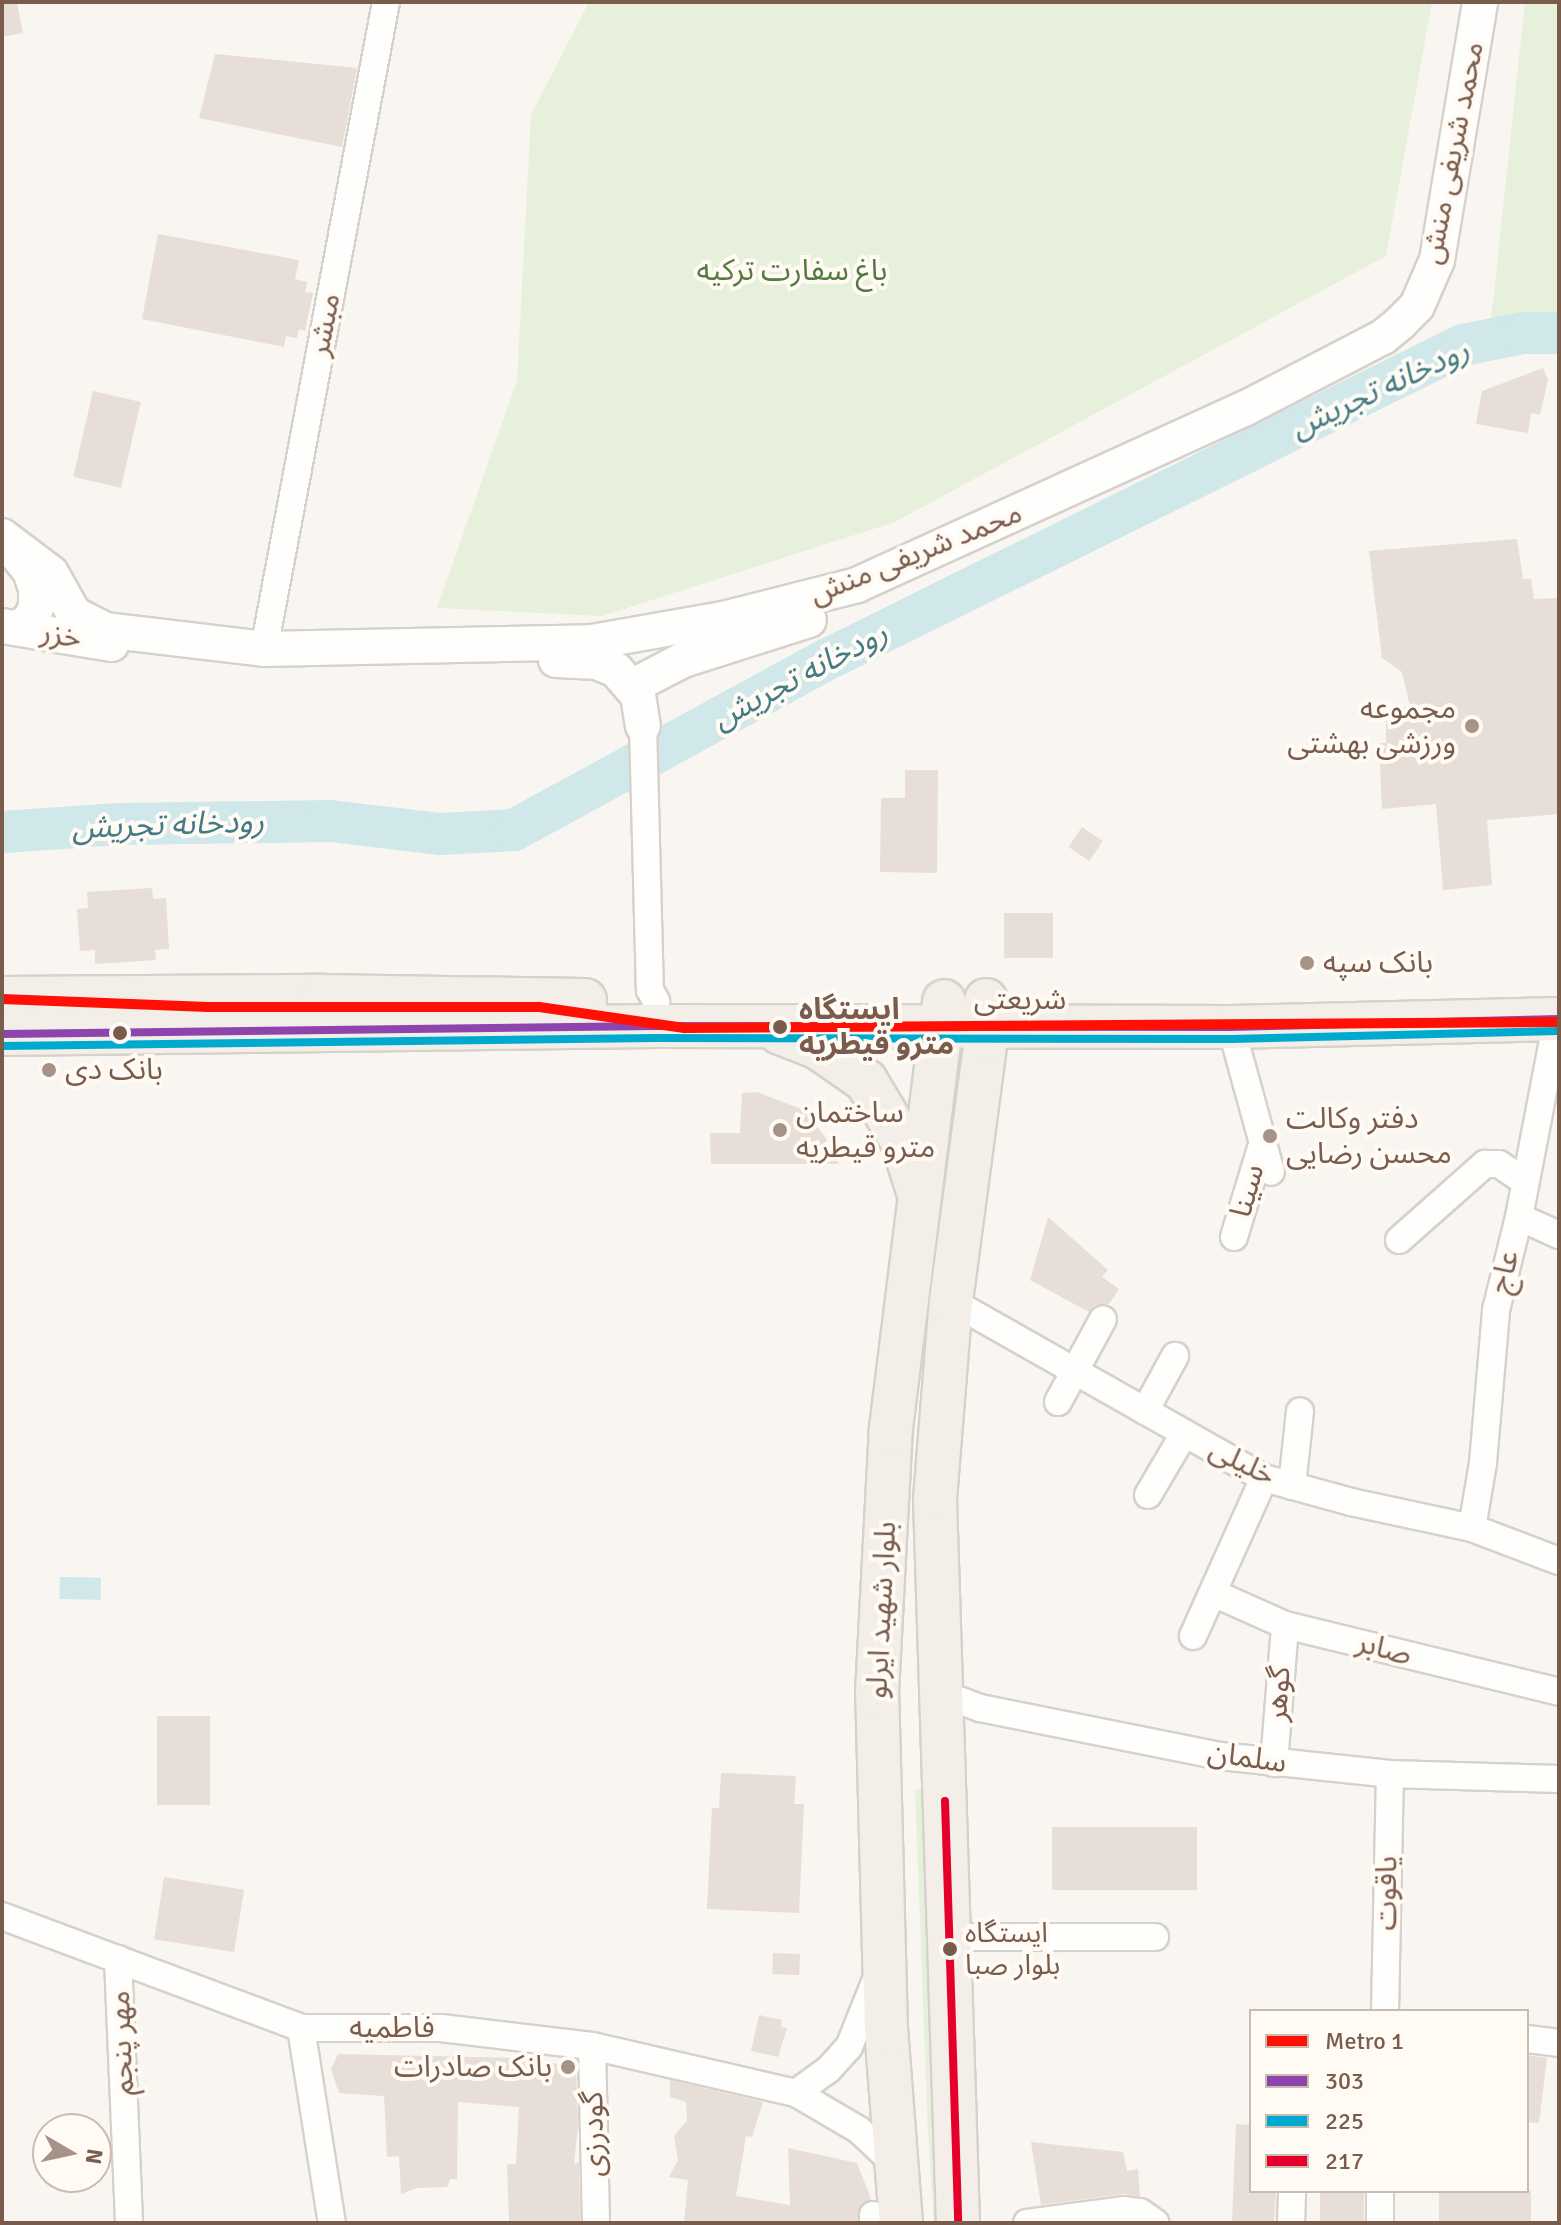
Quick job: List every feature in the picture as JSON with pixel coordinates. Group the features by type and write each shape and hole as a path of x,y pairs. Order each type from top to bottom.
{"main road":[{"name":"شریعتی","path":"2,998 324,996 656,1001 943,1013 1558,1012"},
{"name":"شریعتی","path":"986,1013 1231,1027 1558,1012"},
{"name":"شریعتی","path":"2,1034 656,1026 768,1028 943,1013"},
{"name":"بلوار شهید ایرلو","path":"882,2220 895,2164 884,1955 877,1693 891,1428 903,1311 943,1013"},
{"name":"بلوار شهید ایرلو","path":"958,2223 935,1499 951,1301 986,1013"},
{"path":"768,1028 817,1047 866,1081 902,1141 920,1200"},
{"path":"880,1806 890,1769 900,1761 923,1768 945,1801"}],"street":[{"name":"مبشر","path":"264,649 386,2"},
{"name":"محمد شریفی منش","path":"119,645 262,663 594,652 857,585 1244,409 1383,337 1417,306 1437,260 1480,2"},
{"name":"محمد شریفی منش","path":"642,681 683,660 823,616 1047,520 1248,427 1379,361 1420,333 1437,313 1453,272 1497,2"},
{"name":"محمد شریفی منش","path":"2,538 51,573 74,614 105,630 264,649 594,652"},
{"path":"2,538 22,560 36,589 36,608 29,621 9,627"},
{"name":"خزر","path":"9,627 119,645"},
{"path":"594,652 629,656 642,681 651,728 656,1001"},
{"name":"عاج","path":"1472,1528 1483,1463 1496,1310 1519,1217 1558,1012"},
{"name":"سینا","path":"1231,1027 1271,1172"},
{"name":"سینا","path":"1234,1237 1262,1145"},
{"path":"1399,1240 1485,1164 1499,1164 1526,1182"},
{"path":"1519,1217 1559,1235"},
{"name":"خلیلی","path":"951,1301 1264,1478 1472,1528 1559,1561"},
{"path":"1058,1402 1103,1319"},
{"path":"1145,1411 1175,1356"},
{"path":"1292,1486 1300,1411"},
{"path":"1148,1495 1184,1434"},
{"path":"1193,1636 1264,1478"},
{"name":"صابر","path":"1213,1593 1285,1625 1559,1692"},
{"name":"گوهر","path":"1274,1763 1285,1625"},
{"name":"سلمان","path":"940,1693 980,1708 1220,1756 1390,1774 1559,1779"},
{"name":"یاقوت","path":"1385,2009 1390,1774"},
{"name":"فاطمیه","path":"2,1916 301,2028 441,2028 592,2046 796,2093 859,2130 895,2164"},
{"path":"948,1937 1155,1937"},
{"path":"796,2093 828,2070 849,2047 865,2012 884,1955"},
{"name":"مهر پنجم","path":"118,1959 129,2223"},
{"path":"301,2028 332,2223"},
{"path":"1529,2039 1559,2043"},
{"name":"گودرزی","path":"592,2046 596,2223"},
{"path":"1291,2223 1292,2193"},
{"path":"1380,2193 1380,2223"},
{"path":"1027,2223 1125,2210 1140,2212 1156,2223"}],"green space":[{"name":"باغ سفارت ترکیه","path":"589,2 1432,2 1386,256 895,522 602,616 437,608 517,381 531,115"},
{"path":"1525,2 1559,2 1559,317 1491,321"},
{"path":"923,1787 947,2223 934,2223 928,2134 915,1791"}],"water":[{"path":"60,1577 101,1578 101,1600 60,1599"}],"building":[{"path":"2,2 17,2 23,33 2,37"},
{"path":"215,54 357,68 342,147 199,118"},
{"path":"158,234 299,260 295,279 307,282 305,292 313,293 305,331 299,329 297,338 286,336 284,347 142,319"},
{"path":"1543,368 1548,380 1540,415 1531,413 1528,433 1476,424 1482,391"},
{"path":"93,391 141,402 121,488 73,477"},
{"name":"مجموعه ورزشی بهشتی","path":"1517,539 1523,579 1531,579 1534,599 1559,598 1559,814 1487,820 1492,885 1443,890 1436,804 1382,809 1379,743 1386,743 1386,710 1410,706 1402,672 1382,658 1369,551"},
{"path":"905,770 938,770 937,873 880,872 881,798 905,798"},
{"path":"1082,827 1103,841 1089,861 1069,847"},
{"path":"152,888 153,899 166,898 169,949 155,950 156,960 95,964 95,950 80,951 77,909 88,908 87,892"},
{"path":"1004,913 1053,913 1053,958 1004,958"},
{"name":"ساختمان مترو قیطریه","path":"757,1092 804,1110 825,1137 839,1164 711,1164 710,1133 740,1133 742,1093"},
{"path":"1048,1217 1108,1270 1102,1277 1119,1289 1109,1304 1095,1305 1089,1312 1030,1280"},
{"path":"157,1716 210,1716 210,1805 157,1805"},
{"path":"721,1773 796,1776 794,1804 804,1804 799,1913 707,1909 712,1808 719,1808"},
{"path":"1052,1827 1197,1827 1197,1890 1052,1890"},
{"path":"164,1877 244,1890 234,1952 154,1939"},
{"path":"773,1953 800,1954 799,1975 772,1974"},
{"path":"759,2015 782,2020 781,2027 787,2028 778,2057 751,2051"},
{"path":"338,2054 521,2058 576,2067 578,2125 574,2164 579,2163 580,2223 509,2222 507,2164 516,2164 519,2107 458,2102 457,2179 450,2179 447,2187 417,2188 401,2194 399,2156 387,2157 384,2096 339,2093 331,2069"},
{"path":"1529,2055 1547,2058 1539,2123 1529,2122"},
{"path":"670,2080 763,2102 752,2137 746,2136 736,2196 790,2205 788,2148 857,2163 871,2199 860,2206 857,2223 684,2223 688,2180 669,2177 678,2160 674,2136 687,2121 686,2102 670,2097"},
{"path":"1236,2124 1249,2125 1249,2193 1276,2193 1274,2223 1232,2223"},
{"path":"1031,2142 1123,2152 1127,2171 1138,2169 1140,2196 1123,2194 1041,2205"},
{"path":"1531,2191 1531,2223 1439,2223 1439,2193"},
{"path":"1320,2193 1364,2193 1364,2223 1320,2223"}],"waterway":[{"name":"رودخانه تجریش","path":"2,832 120,824 330,821 441,834 514,830 830,658 1463,345 1523,333 1559,333"}],"metro line":[{"name":"1","path":"2,999 208,1007 539,1007 684,1028 1559,1022"}],"transit line":[{"name":"303","path":"2,1034 656,1026 1231,1027 1559,1019"},
{"name":"225","path":"2,1046 656,1038 1231,1039 1559,1031"},
{"name":"217","path":"945,1801 958,2223"}],"place":[{"name":"مجموعه ورزشی بهشتی","path":"1472,726"},
{"name":"بانک سپه","path":"1307,963"},
{"name":"ایستگاه مترو قیطریه","path":"780,1027"},
{"name":"بانک دی","path":"49,1070"},
{"name":"ساختمان مترو قیطریه","path":"780,1130"},
{"name":"دفتر وکالت محسن رضایی","path":"1270,1136"},
{"name":"ایستگاه بلوار صبا","path":"950,1949"},
{"name":"بانک صادرات","path":"568,2067"}]}
